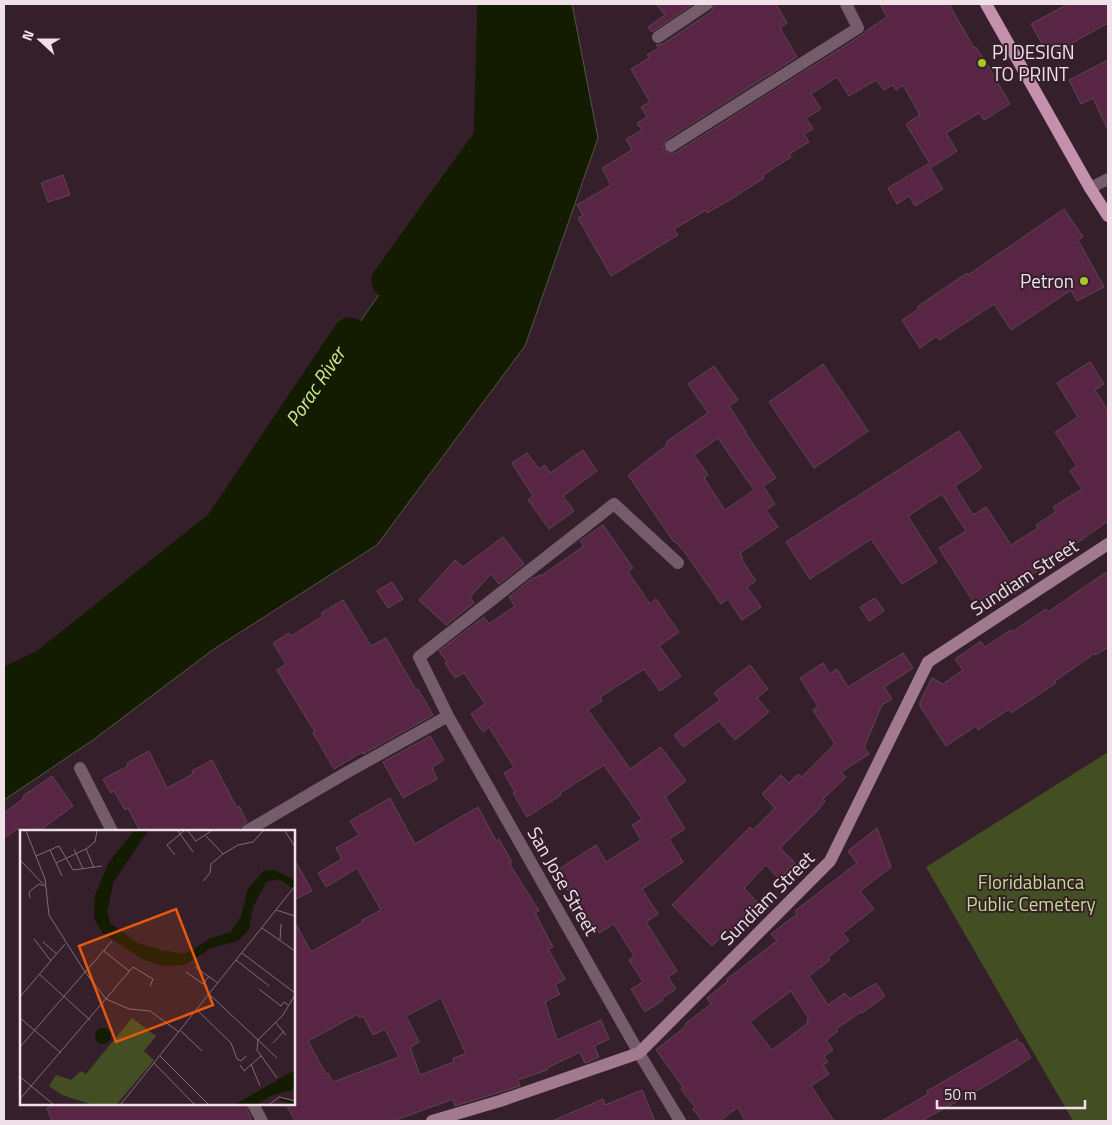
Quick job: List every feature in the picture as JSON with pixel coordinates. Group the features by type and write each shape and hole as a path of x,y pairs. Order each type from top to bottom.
{"main road":[{"path":"986,4 1090,188 1108,216"}],"street":[{"path":"658,37 706,4"},
{"path":"671,146 858,28 846,4"},
{"path":"1090,188 1108,179"},
{"name":"San Jose Street","path":"678,564 614,504 419,657 448,716 639,1053 680,1121"},
{"name":"Sundiam Street","path":"432,1121 500,1101 639,1053 830,862 928,662 1108,544"},
{"path":"249,830 448,716"},
{"path":"80,768 111,830"},
{"path":"254,1105 262,1121"}],"green space":[{"name":"Floridablanca Public Cemetery","path":"1108,752 1108,1121 1073,1121 926,867"}],"shaded area":[{"path":"491,4 572,4 598,138 525,346 377,545 214,649 93,740 4,800 4,694 127,615 257,493 327,369 390,279 476,164 499,80"}],"building":[{"path":"656,4 693,4 652,32 648,27 665,15"},
{"path":"715,4 776,4 787,23 780,28 797,57 667,139 663,147 668,153 675,153 862,35 887,17 880,4 949,4 974,48 976,47 983,57 1010,104 984,120 979,113 946,133 957,151 932,167 906,124 920,115 903,85 896,90 892,85 884,90 876,80 849,96 837,77 811,94 821,109 806,118 813,129 804,134 809,142 789,154 791,157 763,175 764,178 707,213 706,210 674,229 678,235 611,276 578,218 583,215 577,205 611,185 602,168 632,150 626,139 642,130 637,123 647,117 641,107 650,102 631,69 649,58 647,55 659,48 656,45 663,44 712,11"},
{"path":"1068,4 1108,4 1108,23 1049,56 1031,24"},
{"path":"1108,60 1108,130 1093,98 1081,104 1069,80"},
{"path":"928,164 943,189 915,206 909,196 897,204 888,188"},
{"path":"63,175 70,195 48,202 41,183"},
{"path":"1064,209 1083,237 1078,240 1104,287 1077,301 1071,290 1011,330 994,304 939,340 937,336 920,348 902,320 919,309 917,307 967,273 968,275"},
{"path":"1090,362 1104,384 1095,390 1108,411 1108,521 1027,578 1030,583 1014,594 1009,586 996,595 994,591 974,603 939,548 966,531 942,494 908,516 937,562 902,584 871,539 810,579 786,542 959,431 982,468 955,486 973,515 986,507 1011,545 1038,528 1036,525 1056,512 1053,507 1082,489 1070,471 1077,466 1055,432 1078,417 1057,383"},
{"path":"823,364 868,431 814,468 769,402"},
{"path":"714,366 738,400 729,406 776,478 763,486 775,504 766,510 778,527 740,553 743,558 741,559 756,581 747,587 761,607 742,620 728,599 721,604 686,554 674,542 628,475 667,445 666,442 708,413 688,384","holes":["718,438 754,490 725,510 704,478 708,475 694,455"]},
{"path":"583,450 597,471 563,496 574,511 549,529 528,500 533,496 512,463 527,453 539,469 545,465 550,473"},
{"path":"603,525 633,568 628,572 650,604 656,599 679,632 659,646 681,676 660,691 644,669 600,697 602,701 588,710 630,769 661,747 686,781 665,797 685,829 669,839 683,862 642,889 658,914 646,922 677,971 668,977 676,989 645,1012 631,989 643,982 629,960 634,956 614,924 599,933 589,918 585,921 556,871 596,845 606,862 641,840 632,825 642,819 604,765 527,817 504,773 514,767 489,727 483,732 471,714 485,704 464,673 455,678 439,651 484,617 489,624 515,606 509,597 534,577 541,576 584,546 580,541"},
{"path":"503,537 524,564 499,584 491,574 470,597 474,603 446,625 419,600 455,560 463,567"},
{"path":"1108,571 1108,647 1096,655 1095,653 1055,681 1056,683 1011,713 1009,709 978,730 976,726 946,746 920,706 920,702 932,678 943,684 963,670 955,659 981,641 985,647 1011,630 1012,632 1046,609 1048,612"},
{"path":"392,582 403,599 388,608 377,591"},
{"path":"875,598 884,611 869,621 860,607"},
{"path":"343,600 371,646 386,638 433,715 363,754 362,752 334,769 313,733 315,732 277,670 286,664 273,643 289,633 291,636 323,616 321,613"},
{"path":"903,653 913,668 884,687 892,699 882,705 864,747 869,754 841,772 846,777 823,799 825,801 817,811 780,848 795,863 779,879 766,865 744,888 760,905 729,933 727,931 712,946 672,905 750,827 753,830 775,808 762,794 781,775 789,783 798,774 802,777 835,744 813,710 818,706 800,678 823,663 830,674 837,669 848,687"},
{"path":"750,665 768,689 757,698 769,712 735,740 719,721 683,747 674,735 720,700 714,693"},
{"path":"430,736 444,760 432,767 437,779 403,798 383,762"},
{"path":"149,751 167,788 193,774 192,771 212,760 237,808 239,806 247,822 240,827 239,830 139,830 128,808 125,810 114,791 111,793 103,779 128,766 127,763"},
{"path":"52,776 73,806 40,830 19,831 17,829 4,838 4,813 24,798 23,796"},
{"path":"390,798 415,844 478,807 496,841 499,839 512,862 509,863 539,911 535,913 553,947 548,949 565,979 555,985 560,994 545,1002 557,1040 601,1020 609,1039 594,1046 599,1057 585,1063 580,1052 547,1068 547,1070 518,1080 520,1086 455,1106 453,1099 393,1121 295,1121 287,1105 295,1105 295,923 311,952 381,910 357,868 326,887 318,873 342,859 336,848 359,835 350,821","holes":["441,998 466,1054 453,1058 454,1062 420,1075 410,1047 419,1042 406,1016","358,1014 360,1018 363,1016 373,1035 385,1029 399,1057 333,1082 328,1073 326,1074 308,1041"]},
{"path":"877,828 891,867 860,891 874,909 843,933 849,941 828,957 830,960 809,976 828,1005 845,993 850,999 876,983 885,996 836,1029 838,1031 826,1040 833,1050 824,1056 828,1062 823,1065 829,1074 811,1086 834,1121 745,1121 738,1107 720,1121 702,1121 693,1109 695,1107 681,1089 683,1087 656,1050 711,1004 707,998 728,981 727,979 777,941 771,934 797,914 795,911 857,863 848,851","holes":["791,991 809,1019 807,1020 808,1023 772,1050 750,1022"]},
{"path":"295,861 312,891 295,900"},
{"path":"1017,1039 1020,1044 1022,1043 1031,1058 984,1087 921,1121 882,1121 928,1094 927,1091"},
{"path":"642,1090 655,1121 552,1121 603,1099 605,1105"},
{"path":"55,1105 245,1105 252,1121 52,1121 47,1108"}],"waterway":[{"name":"Porac River","path":"389,281 491,139 495,4"},
{"name":"Porac River","path":"4,686 46,666 221,527 350,335"}],"place":[{"name":"PJ DESIGN TO PRINT","path":"982,63"},
{"name":"Petron","path":"1084,281"}]}
